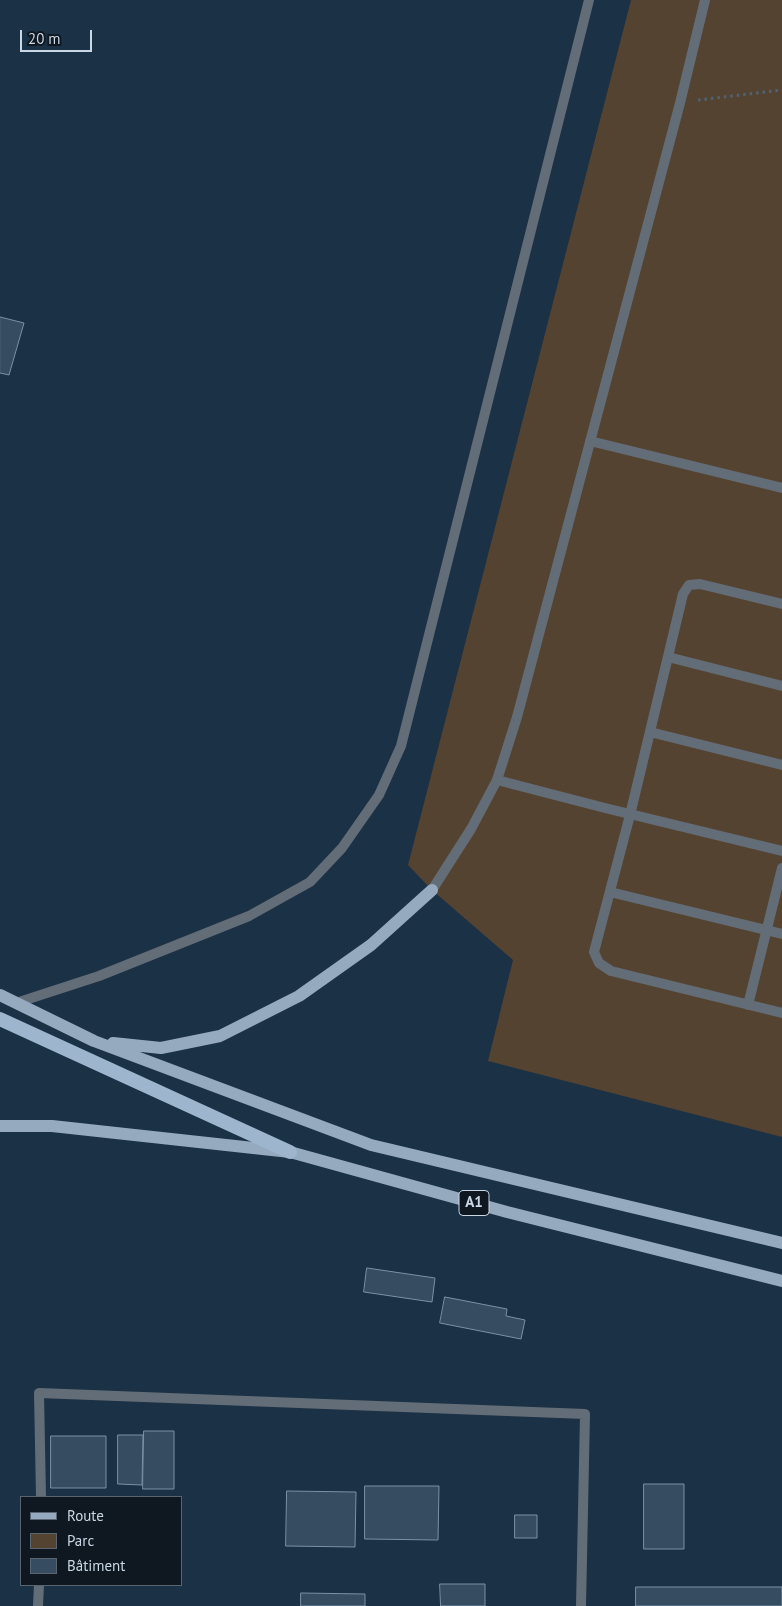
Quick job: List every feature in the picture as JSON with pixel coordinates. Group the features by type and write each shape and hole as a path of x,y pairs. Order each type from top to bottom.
{"highway":[{"path":"0,1019 290,1152"}],"main road":[{"path":"0,995 94,1041 161,1048 220,1036 298,996 371,946 432,890"},
{"name":"A1","path":"94,1041 372,1145 782,1243"},
{"name":"A1","path":"0,1126 52,1126 290,1152 507,1212 782,1281"}],"street":[{"path":"16,1003 99,976 249,916 310,882 342,848 379,795 400,746 589,0"},
{"path":"432,890 471,829 497,780 517,717 680,103 705,0"},
{"path":"590,441 782,488"},
{"path":"782,604 700,584 689,585 683,594 630,814 594,952 599,963 610,971 782,1013"},
{"path":"668,657 782,686"},
{"path":"650,732 782,764"},
{"path":"497,780 782,851"},
{"path":"748,1005 782,868"},
{"path":"610,892 782,934"},
{"path":"41,1496 39,1393 585,1414 581,1606"},
{"path":"38,1606 39,1586"}],"path":[{"path":"680,103 782,90"}],"green space":[{"path":"631,0 782,0 782,1137 488,1061 513,960 432,890 408,865"}],"building":[{"path":"0,317 24,323 9,375 0,373"},
{"path":"367,1268 435,1278 432,1302 364,1292"},
{"path":"445,1297 507,1309 506,1316 525,1320 521,1339 440,1323"},
{"path":"144,1431 174,1431 174,1489 143,1489"},
{"path":"118,1435 143,1435 142,1485 118,1484"},
{"path":"51,1436 106,1436 106,1488 51,1488"},
{"path":"644,1484 684,1484 684,1549 644,1549"},
{"path":"365,1486 439,1486 438,1540 365,1539"},
{"path":"287,1491 356,1492 355,1547 286,1546"},
{"path":"515,1515 537,1515 537,1538 515,1538"},
{"path":"440,1584 485,1584 485,1606 441,1606"},
{"path":"636,1587 782,1587 782,1606 636,1606"},
{"path":"301,1593 365,1594 365,1606 301,1606"}]}
